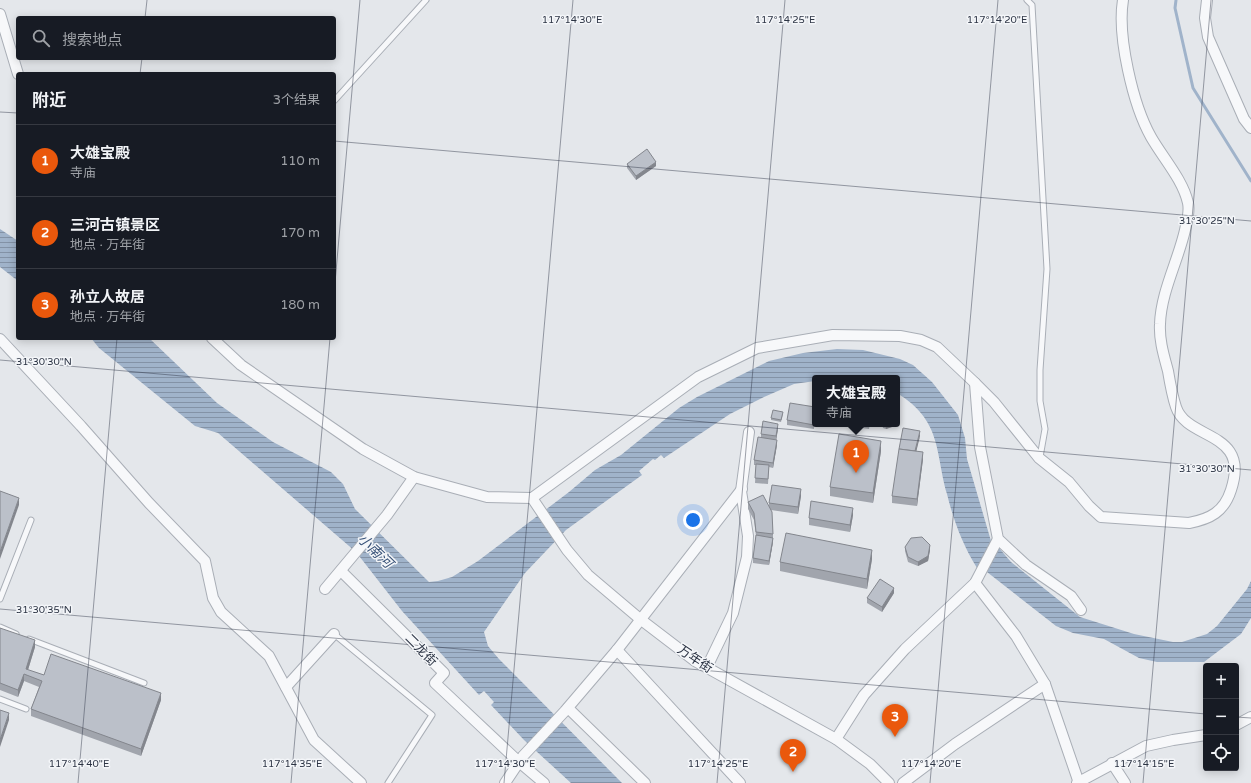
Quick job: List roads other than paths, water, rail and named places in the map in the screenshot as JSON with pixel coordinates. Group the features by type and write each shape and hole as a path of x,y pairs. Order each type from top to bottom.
{"street":[{"path":"214,340 241,366 362,449 414,477 487,497 532,498 698,377 747,352 765,346 833,335 900,336 921,340 937,347 994,402 1040,458 1069,482 1089,506 1101,517 1155,522 1189,523 1202,520 1211,516 1227,503 1235,473 1234,461 1228,450 1211,436 1184,419 1176,407 1161,344 1160,324 1168,285 1187,222 1188,203 1181,186 1151,137 1142,119 1126,58 1120,16 1123,0"},
{"path":"1207,0 1205,18 1208,37 1244,119 1251,128"},
{"path":"0,14 17,72"},
{"path":"0,339 81,426 149,503 205,561 213,598 221,612 269,656 314,740 361,783"},
{"path":"974,383 980,447 998,539 1026,565 1071,596 1081,610"},
{"path":"706,667 733,613 747,558 748,536 742,488 749,432"},
{"path":"325,589 387,515 414,477"},
{"path":"505,783 521,759 567,710 616,650 742,488"},
{"name":"万年街","path":"532,498 567,550 588,575 640,619 695,661 836,738 870,764 889,783"},
{"path":"836,738 864,695 905,649 977,580 998,539"},
{"name":"二龙街","path":"341,571 444,673 435,683 521,759"},
{"path":"977,580 1016,636 1045,684 1078,783 1112,763 1146,746 1203,735"},
{"path":"286,687 334,634"},
{"path":"616,650 740,783"},
{"path":"903,783 955,744 1045,684"},
{"path":"567,710 645,783"},
{"path":"1239,724 1251,717"},
{"path":"521,759 543,782"},
{"path":"1112,763 1125,783"}],"lane":[{"path":"336,99 426,0"},
{"path":"1028,0 1032,5 1047,269 1040,370 1040,401 1045,429 1040,458"},
{"path":"0,599 31,520"},
{"path":"0,627 144,683"},
{"path":"334,634 432,716 388,783"},
{"path":"0,699 26,709"}],"water":[{"path":"0,229 16,240 16,279 0,267"},
{"name":"小南河","path":"93,340 151,340 217,403 273,442 331,472 343,484 355,509 429,582 452,577 478,561 569,492 595,470 621,455 679,408 697,397 769,361 803,353 837,349 863,350 900,359 913,365 932,382 958,415 965,438 967,459 991,541 977,568 967,551 955,523 934,438 922,415 912,404 900,395 900,375 812,375 812,381 794,384 730,414 664,458 661,455 655,460 653,459 639,471 642,475 566,530 525,573 484,632 488,646 499,659 622,783 571,783 524,740 491,705 494,702 484,691 479,695 402,611 356,552 218,433 195,426 99,348"},
{"path":"999,548 1011,562 1080,617 1134,634 1173,642 1182,642 1207,634 1217,626 1247,589 1251,581 1251,618 1241,634 1204,662 1157,662 1139,658 1104,639 1073,633 1056,626 987,572"}],"waterway":[{"path":"1176,0 1175,8 1193,88 1251,181"}],"place":[{"name":"大雄宝殿","path":"856,473"},
{"name":"孙立人故居","path":"895,737"},
{"name":"三河古镇景区","path":"793,772"}]}
